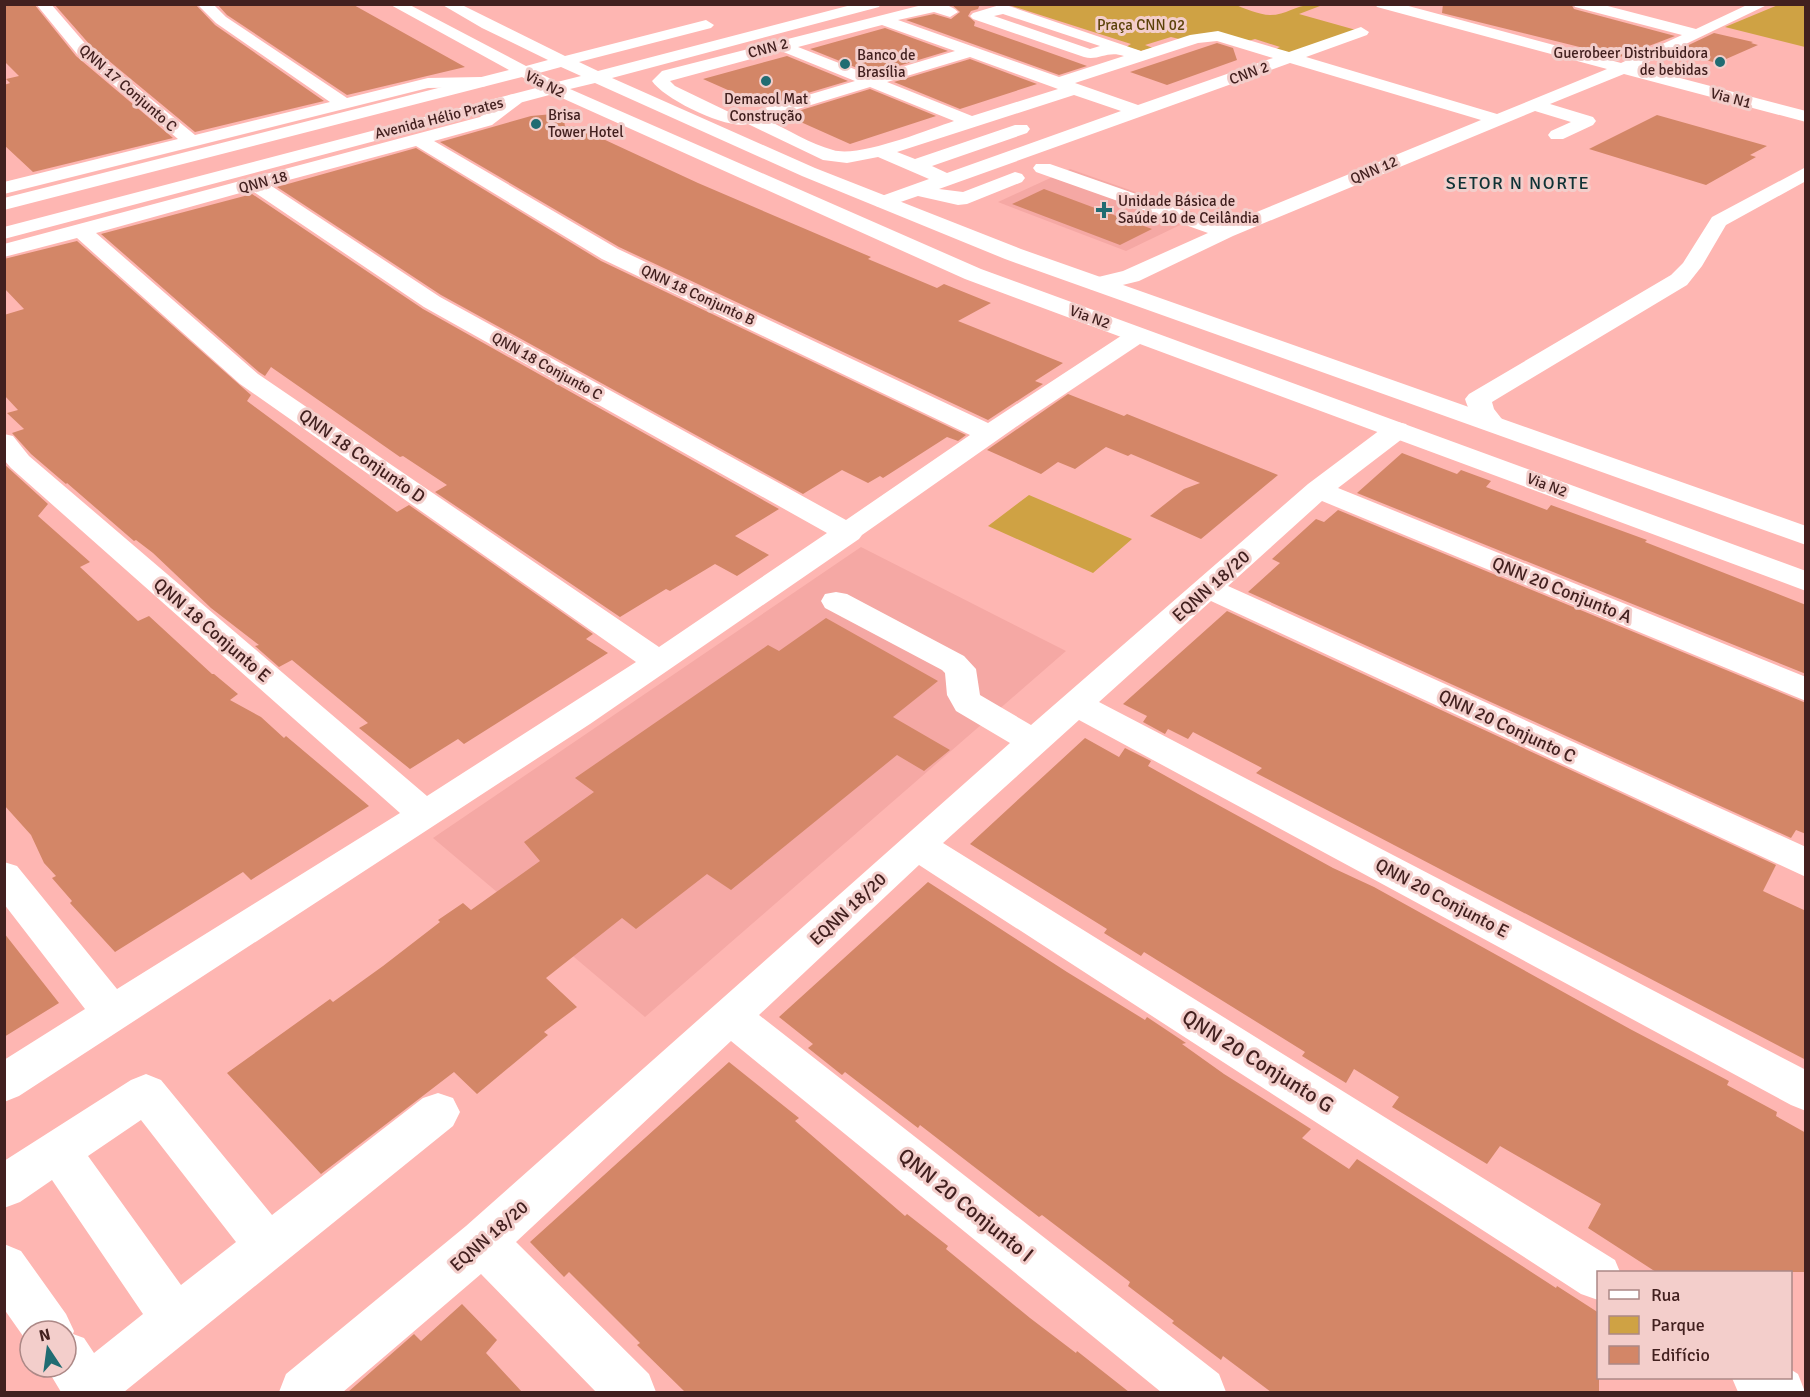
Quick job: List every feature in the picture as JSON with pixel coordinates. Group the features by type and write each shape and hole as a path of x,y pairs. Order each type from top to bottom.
{"street":[{"name":"QNN 17 Conjunto C","path":"44,4 83,51 192,142"},
{"path":"204,4 221,20 343,103"},
{"name":"Via N2","path":"396,4 554,89 973,274 1495,465 1806,582"},
{"path":"438,4 464,13"},
{"name":"Via N2","path":"448,4 560,62 708,129 931,222 1806,536"},
{"name":"Via N1","path":"1382,4 1806,117"},
{"path":"1580,4 1698,34"},
{"name":"QNN 12","path":"1093,282 1131,276 1226,232 1495,119 1622,69 1758,5"},
{"path":"879,12 935,7 950,12"},
{"name":"Avenida Hélio Prates","path":"4,233 856,9 879,12"},
{"path":"1116,46 1090,54 978,16 1003,9 1116,46 1119,50 1140,56"},
{"path":"879,12 973,51 1139,112"},
{"name":"CNN 2","path":"879,12 780,45 668,75 660,81 669,90 728,118 749,118 830,156 847,157 880,151 971,122 1140,56 1196,38 1212,36 1495,119"},
{"name":"Avenida Hélio Prates","path":"4,204 18,184 480,82 724,21"},
{"name":"CNN 2","path":"883,202 1361,32"},
{"path":"780,45 971,122"},
{"name":"CNN 2","path":"708,129 973,51"},
{"path":"4,196 18,184 343,103 428,83 480,82"},
{"name":"QNN 18","path":"4,251 486,121 522,97"},
{"path":"1083,108 1105,100"},
{"path":"1534,105 1587,121 1557,135"},
{"path":"914,166 1038,123"},
{"name":"QNN 18 Conjunto B","path":"418,139 610,254 988,433"},
{"path":"880,151 947,180"},
{"path":"1013,157 1226,232"},
{"path":"918,190 958,199 967,198 1043,168"},
{"path":"1492,423 1482,411 1478,399 1679,280 1696,262 1711,230 1719,221 1806,173"},
{"name":"QNN 18 Conjunto C","path":"255,184 432,302 849,533"},
{"path":"775,188 820,201 904,236 926,234 932,228 931,222"},
{"path":"25,245 50,222"},
{"name":"QNN 18 Conjunto D","path":"81,230 249,379 658,662"},
{"path":"939,259 938,251 941,248 954,244 969,244 1057,275 1093,282"},
{"path":"4,1083 424,815 658,662 849,533 988,433 1138,335"},
{"name":"EQNN 18/20","path":"304,1392 483,1242 917,845 1078,705 1318,490 1397,430"},
{"name":"QNN 18 Conjunto E","path":"4,442 20,462 424,815"},
{"path":"1495,465 1595,494 1797,566 1806,567"},
{"name":"QNN 20 Conjunto A","path":"1318,490 1806,690"},
{"name":"QNN 20 Conjunto C","path":"1209,589 1806,863"},
{"path":"836,601 953,663 960,669 961,688 968,703 1035,742"},
{"name":"QNN 20 Conjunto E","path":"1078,705 1806,1092"},
{"name":"QNN 20 Conjunto G","path":"917,845 1597,1276"},
{"path":"4,876 112,1013"},
{"name":"QNN 20 Conjunto I","path":"731,1017 1201,1392"},
{"path":"4,1187 146,1093 269,1246"},
{"path":"82,1379 176,1320 438,1112"},
{"path":"58,1151 176,1320"},
{"path":"483,1242 631,1392"},
{"path":"4,1267 41,1319"},
{"path":"1760,1379 1780,1392"}],"shaded area":[{"name":"Unidade Básica de Saúde 10 de Ceilândia","path":"1070,169 1201,215 1126,251 998,202"},
{"path":"861,547 1066,651 645,1017 433,838"}],"green space":[{"name":"Praça CNN 02","path":"1233,4 1256,13 1270,15 1306,5 1320,6 1299,14 1356,30 1289,54 1276,49 1280,47 1255,39 1248,41 1171,37 1145,45 1153,48 1141,51 1126,47 1131,44 1009,5 999,7 992,5"},
{"path":"1778,5 1805,5 1805,47 1725,27"},
{"path":"1029,495 1132,539 1093,573 988,526"}],"building":[{"path":"4,4 34,4 76,56 173,138 33,172 4,145 4,85 10,83 6,79 19,76 4,61"},
{"path":"54,4 195,4 215,25 324,101 195,132 91,46"},
{"path":"217,4 352,4 465,67 347,95 227,15"},
{"path":"951,4 980,4 978,9 971,11 968,16 975,22 974,26 1087,66 1059,75 906,20 934,14 951,19 960,12"},
{"path":"1443,4 1571,4 1574,9 1675,36 1620,57 1442,13"},
{"path":"885,28 948,51 872,74 810,49"},
{"path":"1714,33 1758,45 1717,63 1674,52"},
{"path":"1217,43 1233,48 1237,60 1167,85 1130,72"},
{"path":"787,56 848,81 764,106 703,79"},
{"path":"970,59 1037,84 960,109 894,82"},
{"path":"870,89 936,116 850,144 785,115"},
{"path":"553,114 563,116 565,126 575,126 698,183 871,257 868,259 937,288 944,284 991,303 958,321 1063,363 1035,381 1043,384 988,420 619,247 440,142 531,116"},
{"path":"1657,115 1767,146 1750,155 1756,157 1706,185 1589,149"},
{"path":"416,148 601,261 966,435 958,441 947,437 883,478 880,476 868,483 842,470 803,494 441,295 277,187"},
{"path":"1044,189 1152,229 1120,245 1012,204"},
{"path":"252,194 423,309 779,509 735,536 769,555 737,576 715,564 670,591 666,589 620,617 435,492 447,485 403,456 400,457 271,367 265,376 259,372 101,234"},
{"path":"77,241 251,395 247,401 397,512 409,505 593,634 586,639 608,653 464,744 458,739 410,769 359,728 368,723 292,660 279,667 255,646 259,645 211,608 153,553 136,540 134,541 31,454 12,433 24,429 7,413 18,410 4,395 4,315 24,309 4,288 4,259"},
{"path":"1068,394 1124,416 1127,414 1278,475 1201,539 1150,516 1184,489 1200,483 1131,454 1128,456 1106,447 1075,469 1058,462 1041,474 987,450"},
{"path":"1402,453 1457,474 1461,470 1491,481 1486,487 1547,510 1551,505 1647,540 1645,542 1806,605 1806,674 1357,493"},
{"path":"4,464 48,504 38,516 90,562 80,567 138,621 149,616 212,674 238,694 230,700 261,717 284,738 286,736 369,806 251,880 243,872 115,952 70,903 72,901 52,878 56,876 44,863 31,835 4,805"},
{"path":"1338,510 1806,703 1806,834 1796,830 1791,838 1248,592 1280,563 1272,559 1316,519 1324,522"},
{"path":"1227,611 1776,865 1763,891 1806,911 1806,1060 1256,773 1262,768 1193,732 1188,739 1168,729 1165,734 1143,722 1147,716 1123,704"},
{"path":"826,618 938,681 893,717 950,750 924,771 897,755 731,890 707,874 636,929 622,918 546,978 577,1007 544,1032 548,1035 477,1094 454,1072 321,1174 227,1073 330,999 333,1002 383,966 440,922 438,920 463,903 471,910 540,861 524,842 594,792 575,778 768,645 779,651"},
{"path":"1085,738 1119,757 1125,748 1151,761 1148,766 1198,794 1333,868 1374,887 1630,1029 1729,1081 1727,1085 1777,1112 1776,1116 1806,1133 1806,1272 1654,1271 1588,1228 1601,1204 1500,1146 1487,1164 1392,1107 1399,1097 1354,1069 1346,1083 1302,1056 1305,1052 1144,952 1141,956 1104,933 1107,929 970,844"},
{"path":"928,882 1067,972 1145,1020 1147,1017 1186,1043 1182,1044 1224,1074 1311,1129 1302,1138 1349,1169 1357,1159 1556,1288 1557,1286 1597,1312 1599,1392 1271,1392 1223,1356 1221,1360 1172,1323 1174,1321 1128,1286 1130,1282 1042,1215 1039,1217 920,1125 918,1128 845,1072 842,1075 808,1048 813,1044 779,1017"},
{"path":"4,933 59,1003 4,1037"},
{"path":"729,1062 799,1118 795,1121 905,1216 907,1214 948,1246 946,1249 1030,1318 1129,1392 685,1392 637,1345 640,1343 569,1272 564,1277 530,1242"},
{"path":"462,1304 497,1340 486,1353 522,1392 348,1392 414,1334 421,1341"}],"place":[{"name":"Guerobeer Distribuidora de bebidas","path":"1720,62"},
{"name":"Banco de Brasília","path":"845,64"},
{"name":"Demacol Mat Construção","path":"766,81"},
{"name":"Brisa Tower Hotel","path":"536,124"},
{"name":"Unidade Básica de Saúde 10 de Ceilândia","path":"1104,210"}],"district":[{"name":"SETOR N NORTE","path":"1518,183"}]}
